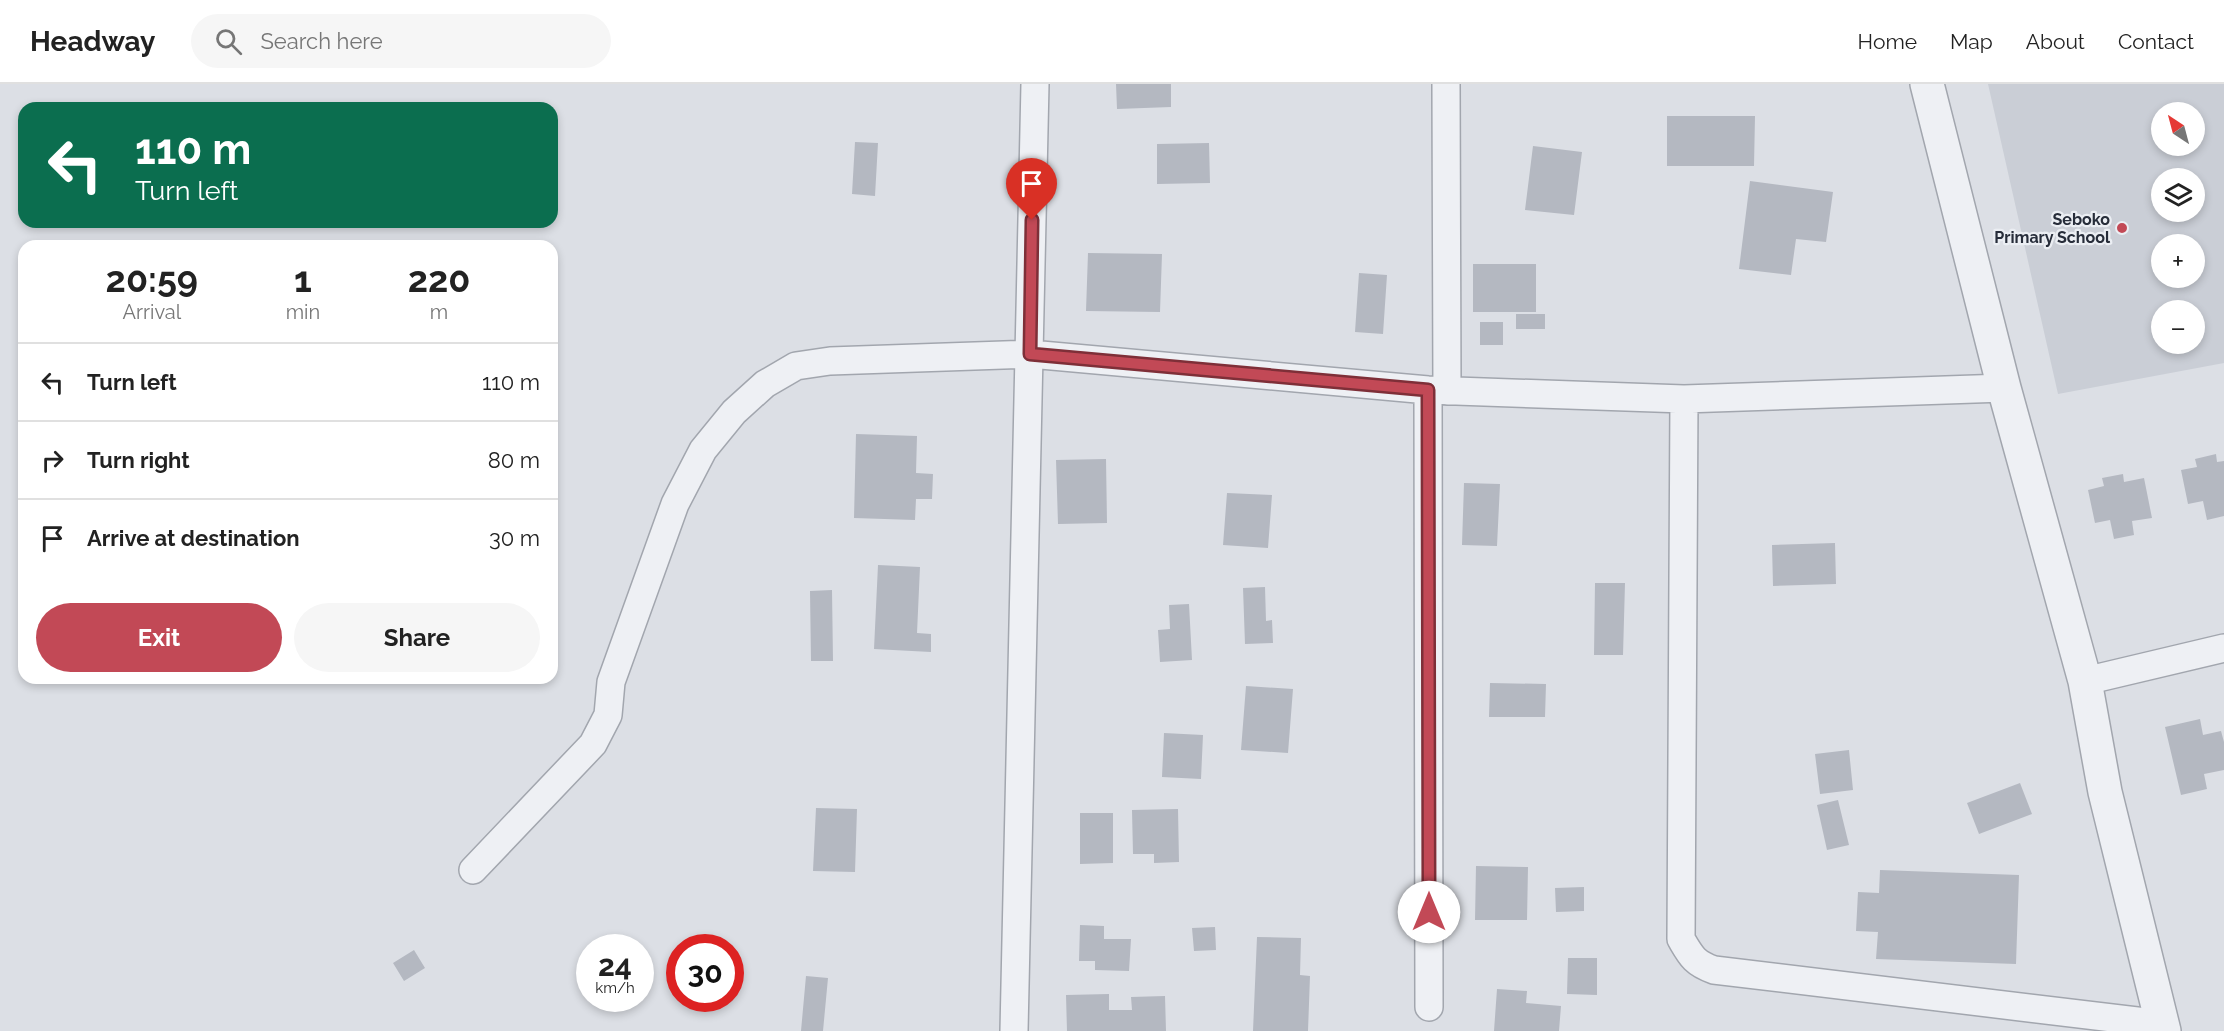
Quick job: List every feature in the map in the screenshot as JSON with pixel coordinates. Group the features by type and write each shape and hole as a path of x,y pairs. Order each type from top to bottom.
{"street":[{"path":"1014,1031 1035,84"},
{"path":"1429,1007 1438,390 1446,84"},
{"path":"1684,399 1681,939 1691,955 1700,965 1714,970 2163,1027 2105,792 2085,681 2004,388 1927,84"},
{"path":"473,870 593,744 608,715 611,682 675,504 703,450 734,412 765,384 796,366 830,361 1030,354 1438,390 1684,399 2004,388"},
{"path":"2085,681 2224,648"}],"shaded area":[{"name":"Seboko Primary School","path":"1988,84 2224,84 2224,363 2058,394"}],"building":[{"path":"1116,84 1171,84 1171,107 1117,109"},
{"path":"1667,116 1755,116 1754,166 1667,166"},
{"path":"855,142 878,143 875,196 852,194"},
{"path":"1209,143 1210,183 1157,184 1157,144"},
{"path":"1533,146 1582,152 1574,215 1525,210"},
{"path":"1750,181 1833,192 1826,242 1796,239 1791,275 1739,269"},
{"path":"1088,253 1162,254 1160,312 1086,311"},
{"path":"1473,264 1536,264 1536,312 1473,312"},
{"path":"1359,273 1387,275 1383,334 1355,332"},
{"path":"1516,314 1545,314 1545,329 1516,329"},
{"path":"1480,322 1503,322 1503,345 1480,345"},
{"path":"856,434 917,436 916,473 933,474 932,499 916,499 915,520 854,518"},
{"path":"2216,454 2217,462 2224,461 2224,516 2207,520 2203,501 2188,504 2181,470 2197,467 2195,459"},
{"path":"1106,459 1107,523 1058,524 1056,460"},
{"path":"2123,474 2124,482 2144,478 2152,518 2132,521 2134,535 2114,539 2110,520 2095,523 2088,490 2104,486 2102,478"},
{"path":"1464,483 1500,484 1497,546 1462,545"},
{"path":"1227,493 1272,495 1268,548 1223,545"},
{"path":"1835,543 1836,584 1773,586 1772,545"},
{"path":"878,565 920,567 917,633 931,634 931,652 874,649"},
{"path":"1595,583 1625,583 1623,655 1594,655"},
{"path":"1265,587 1266,621 1272,620 1273,643 1245,644 1243,588"},
{"path":"832,590 833,661 811,661 810,591"},
{"path":"1189,604 1192,660 1160,662 1158,630 1170,629 1169,605"},
{"path":"1490,683 1546,684 1545,717 1489,717"},
{"path":"1246,686 1293,689 1288,753 1241,750"},
{"path":"2200,719 2203,735 2221,731 2224,742 2224,770 2204,774 2207,789 2181,795 2165,727"},
{"path":"1164,733 1203,735 1201,779 1162,777"},
{"path":"1849,750 1853,790 1820,794 1815,754"},
{"path":"2020,783 2032,814 1979,834 1967,803"},
{"path":"1838,800 1849,845 1827,850 1817,805"},
{"path":"816,808 857,809 855,872 813,871"},
{"path":"1178,809 1179,862 1154,863 1154,854 1133,854 1132,810"},
{"path":"1080,813 1113,813 1113,863 1080,864"},
{"path":"1476,866 1528,867 1527,920 1475,920"},
{"path":"1880,870 2019,875 2016,964 1876,959 1878,932 1856,931 1858,892 1879,893"},
{"path":"1584,887 1584,911 1556,912 1555,888"},
{"path":"1080,925 1104,926 1104,939 1131,939 1129,971 1095,970 1095,961 1079,961"},
{"path":"1215,927 1216,950 1194,951 1192,928"},
{"path":"1257,937 1301,938 1300,975 1310,976 1308,1031 1253,1031"},
{"path":"414,950 425,968 404,981 393,963"},
{"path":"1568,958 1597,958 1597,995 1567,994"},
{"path":"806,976 828,978 823,1031 801,1031"},
{"path":"1497,989 1527,991 1526,1003 1561,1006 1559,1031 1494,1031"},
{"path":"1109,994 1109,1010 1132,1010 1131,997 1165,996 1166,1031 1067,1031 1066,995"}],"place":[{"name":"Seboko Primary School","path":"2122,228"}],"route":[{"path":"1032,220 1030,354 1428,390 1429,912"}]}
